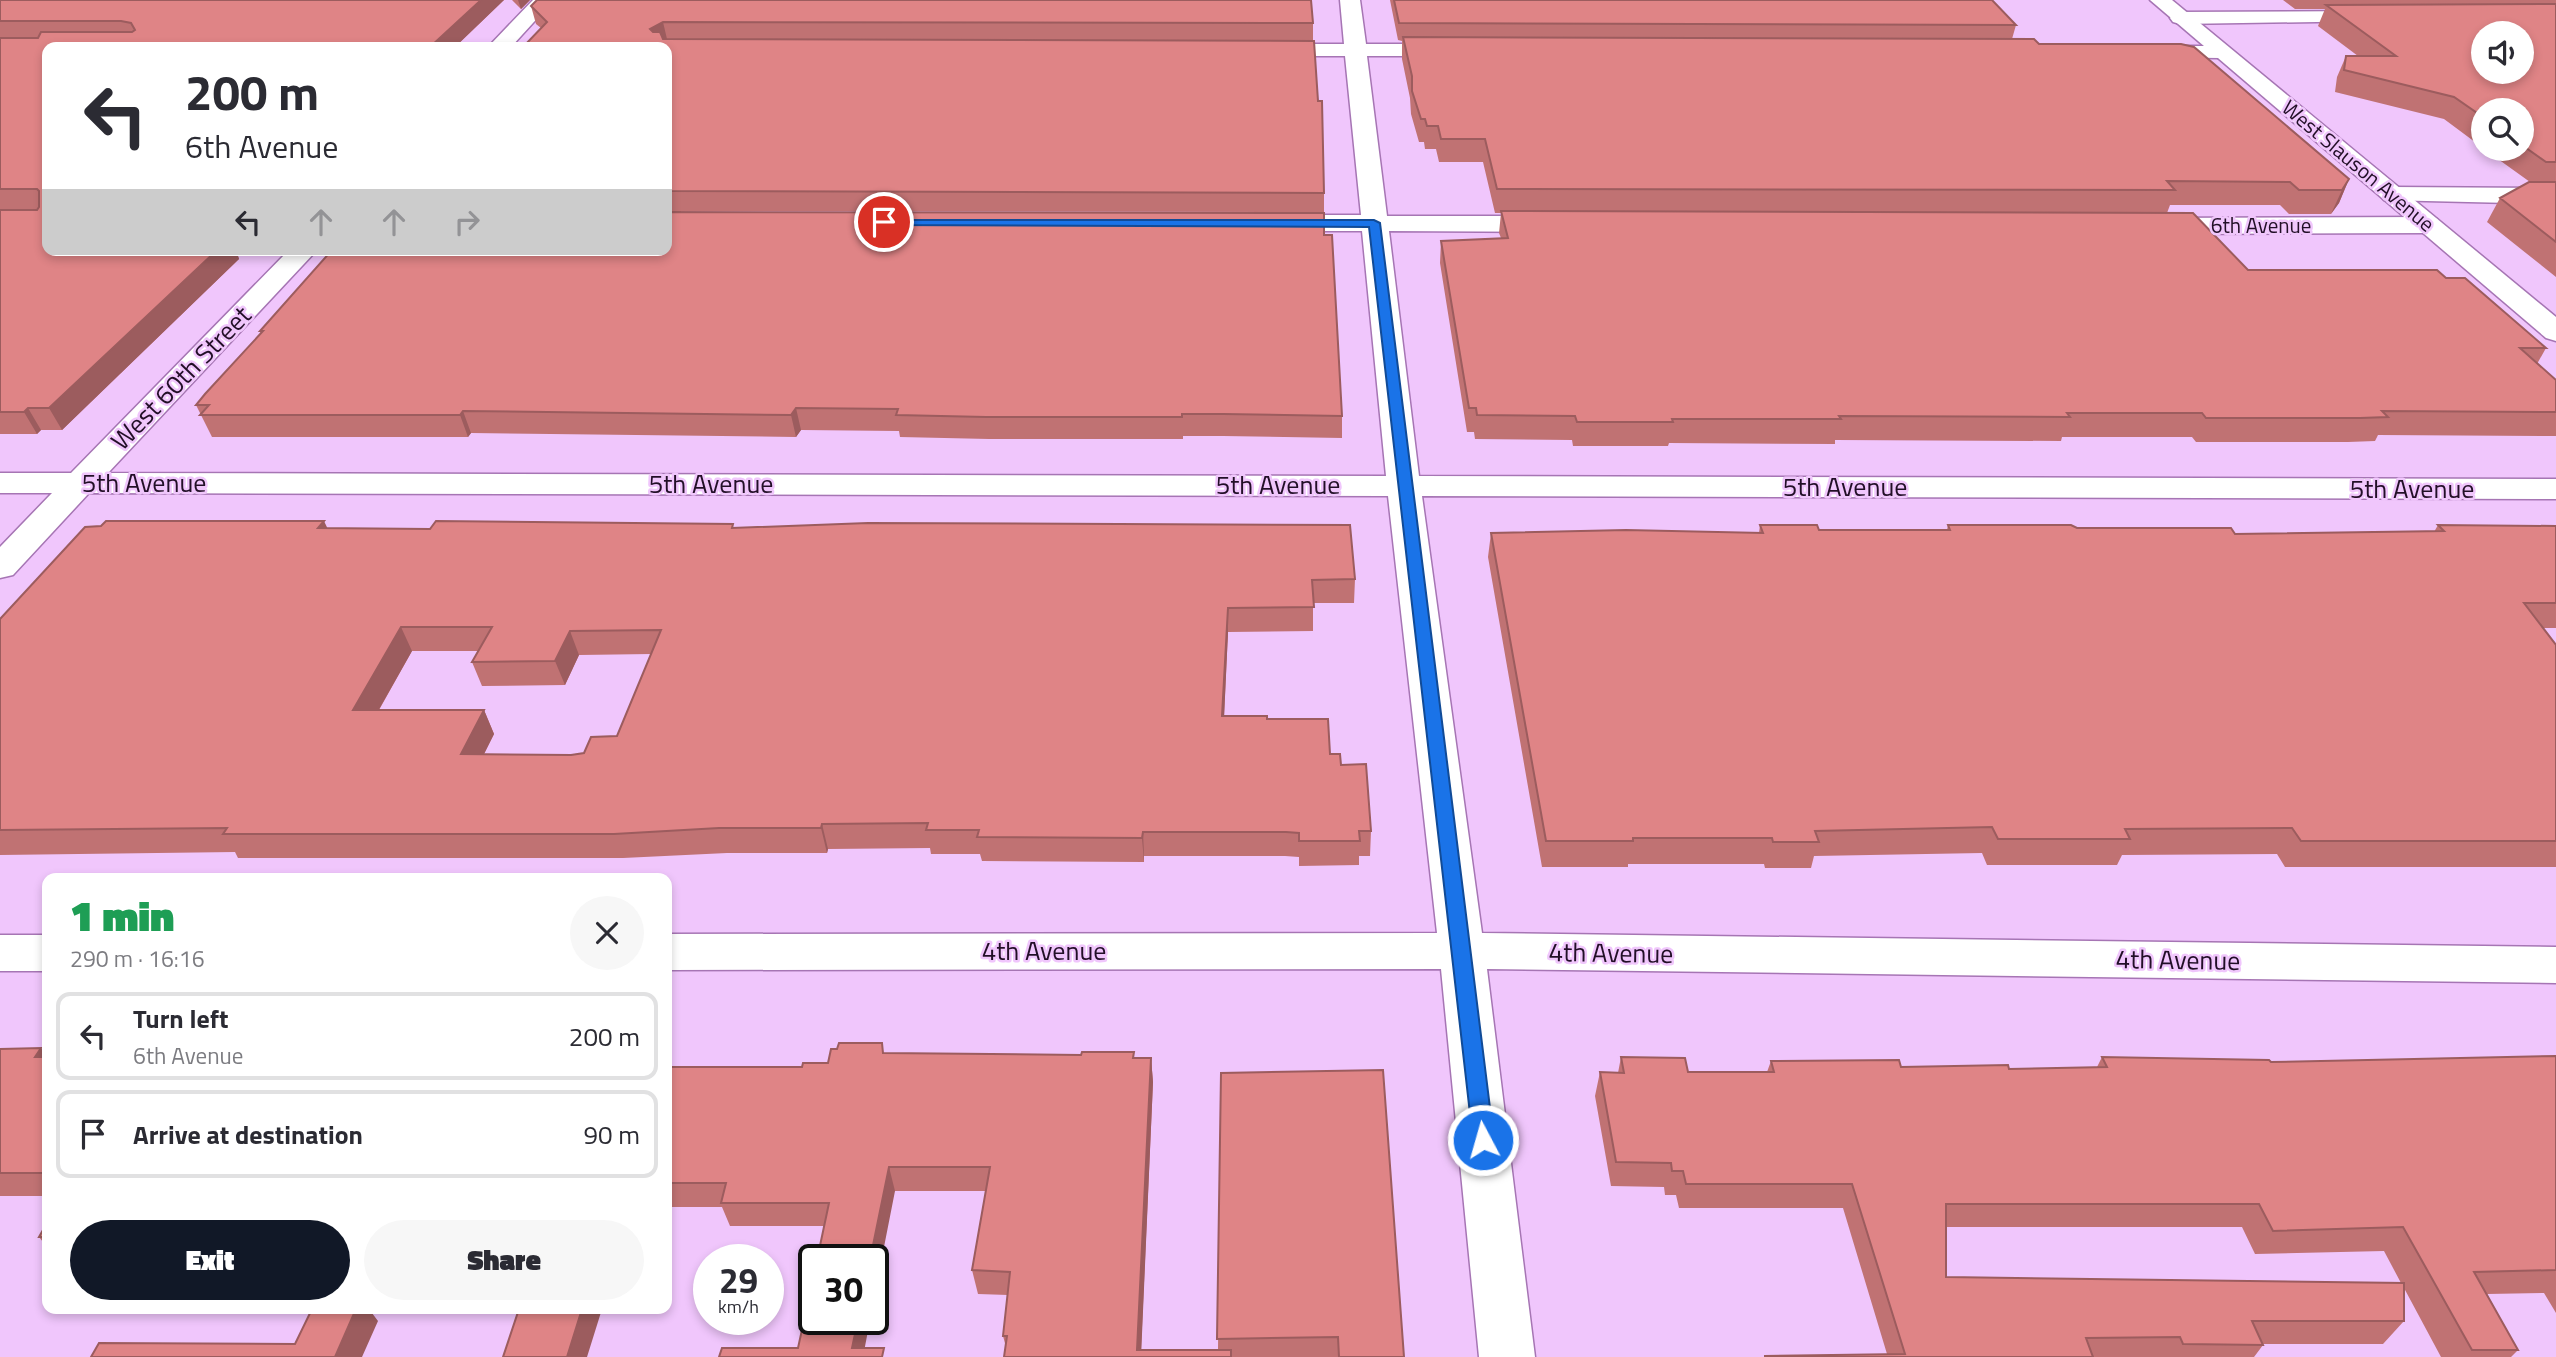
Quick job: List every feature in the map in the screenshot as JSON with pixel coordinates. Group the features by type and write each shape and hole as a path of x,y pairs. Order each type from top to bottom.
{"street":[{"path":"504,42 544,0"},
{"path":"1350,0 1358,50 1374,223 1404,486 1462,951 1507,1357"},
{"name":"West Slauson Avenue","path":"2160,0 2556,332"},
{"path":"2180,18 2391,17"},
{"path":"1247,50 1482,50"},
{"path":"2129,51 2220,52"},
{"path":"2393,195 2556,196"},
{"path":"1249,223 1582,224"},
{"name":"6th Avenue","path":"2124,226 2428,225"},
{"name":"West 60th Street","path":"0,567 298,256"},
{"name":"5th Avenue","path":"0,483 2556,489"},
{"name":"4th Avenue","path":"672,952 1462,951 2556,965"},
{"path":"0,953 42,953"}],"building":[{"path":"0,0 481,0 435,42 42,42 42,256 211,256 49,408 28,408 24,412 0,412 0,210 37,210 39,191 0,189 0,38 38,38 41,32 135,30 131,23 121,21 0,21"},
{"path":"537,0 1311,0 1313,23 663,22 650,29 660,32 663,39 1314,41 1318,101 1322,101 1324,193 672,191 672,42 528,42 547,22 531,6"},
{"path":"1394,0 1992,0 2016,25 1399,23"},
{"path":"2556,4 2556,162 2546,162 2534,154 2534,98 2471,98 2471,109 2454,97 2344,70 2346,56 2396,56 2326,5"},
{"path":"1403,37 2034,39 2039,44 2181,44 2194,47 2349,179 2342,190 2299,190 2290,182 2167,181 2175,190 1497,189 1485,139 1441,139 1438,126 1427,126 1425,119 1421,119 1412,91 1412,76"},
{"path":"2529,182 2556,182 2556,242 2500,198"},
{"path":"1501,211 2193,213 2248,270 2437,270 2446,278 2465,278 2546,348 2520,348 2556,380 2556,412 2382,411 2388,417 2360,418 2206,418 2202,413 2067,413 2070,417 1839,416 1841,419 1672,419 1673,422 1577,422 1575,416 1477,415 1476,408 1469,408 1441,241 1508,238"},
{"path":"672,212 1324,213 1324,235 1332,235 1342,416 1182,414 1182,417 986,417 896,415 898,409 796,408 791,415 463,411 460,415 200,415 209,405 196,405 263,331 260,331 327,256 672,256"},
{"path":"106,521 324,521 318,528 430,529 436,521 733,524 732,528 868,523 1350,525 1355,579 1312,580 1314,607 1228,608 1222,716 1328,719 1330,754 1340,754 1341,765 1366,764 1371,831 1359,831 1360,841 1299,841 1299,833 1286,832 1143,832 1142,838 977,837 979,830 926,830 928,823 822,824 821,828 719,828 614,834 223,834 227,828 0,830 0,619 85,527 101,526","holes":["401,627 492,627 472,662 555,661 570,631 661,630 617,736 591,737 584,753 461,754 484,710 353,710"]},
{"path":"1760,525 1817,525 1819,530 1950,530 1948,525 2231,528 2235,534 2444,531 2438,525 2556,526 2556,603 2524,603 2556,645 2556,841 2301,841 2292,828 2125,829 2130,839 1998,839 1992,827 1815,831 1819,842 1773,842 1772,838 1546,841 1491,533 1626,530 1763,533"},
{"path":"839,1043 882,1043 883,1053 1081,1055 1082,1052 1134,1052 1133,1058 1151,1058 1137,1350 1231,1350 1231,1357 1004,1357 1007,1336 1003,1336 1010,1272 972,1270 990,1167 889,1167 873,1244 820,1244 829,1203 721,1203 726,1183 672,1183 672,1067 802,1067 803,1063 828,1063 831,1049 837,1049"},
{"path":"41,1048 35,1057 42,1057 42,1173 0,1173 0,1049"},
{"path":"2556,1056 2556,1270 2474,1272 2518,1350 2472,1350 2403,1227 2273,1231 2259,1204 1946,1204 1946,1277 2404,1283 2404,1321 2252,1321 2263,1345 2183,1344 2180,1337 2086,1338 2093,1357 1765,1357 1905,1354 1852,1184 1686,1184 1683,1171 1672,1171 1671,1163 1616,1162 1600,1072 1624,1073 1621,1057 1685,1058 1688,1072 1774,1072 1771,1061 1899,1060 1901,1067 2008,1065 2009,1069 2107,1067 2102,1057 2271,1062"},
{"path":"1383,1070 1404,1357 1339,1357 1338,1337 1217,1339 1221,1073"},
{"path":"310,1314 354,1314 335,1357 91,1357 99,1343 295,1344"},
{"path":"517,1314 580,1314 567,1357 503,1357"},
{"path":"801,1335 855,1335 852,1348 884,1348 882,1357 719,1357 722,1348 798,1348"}],"route":[{"path":"884,222 1374,223 1483,1140"}]}
